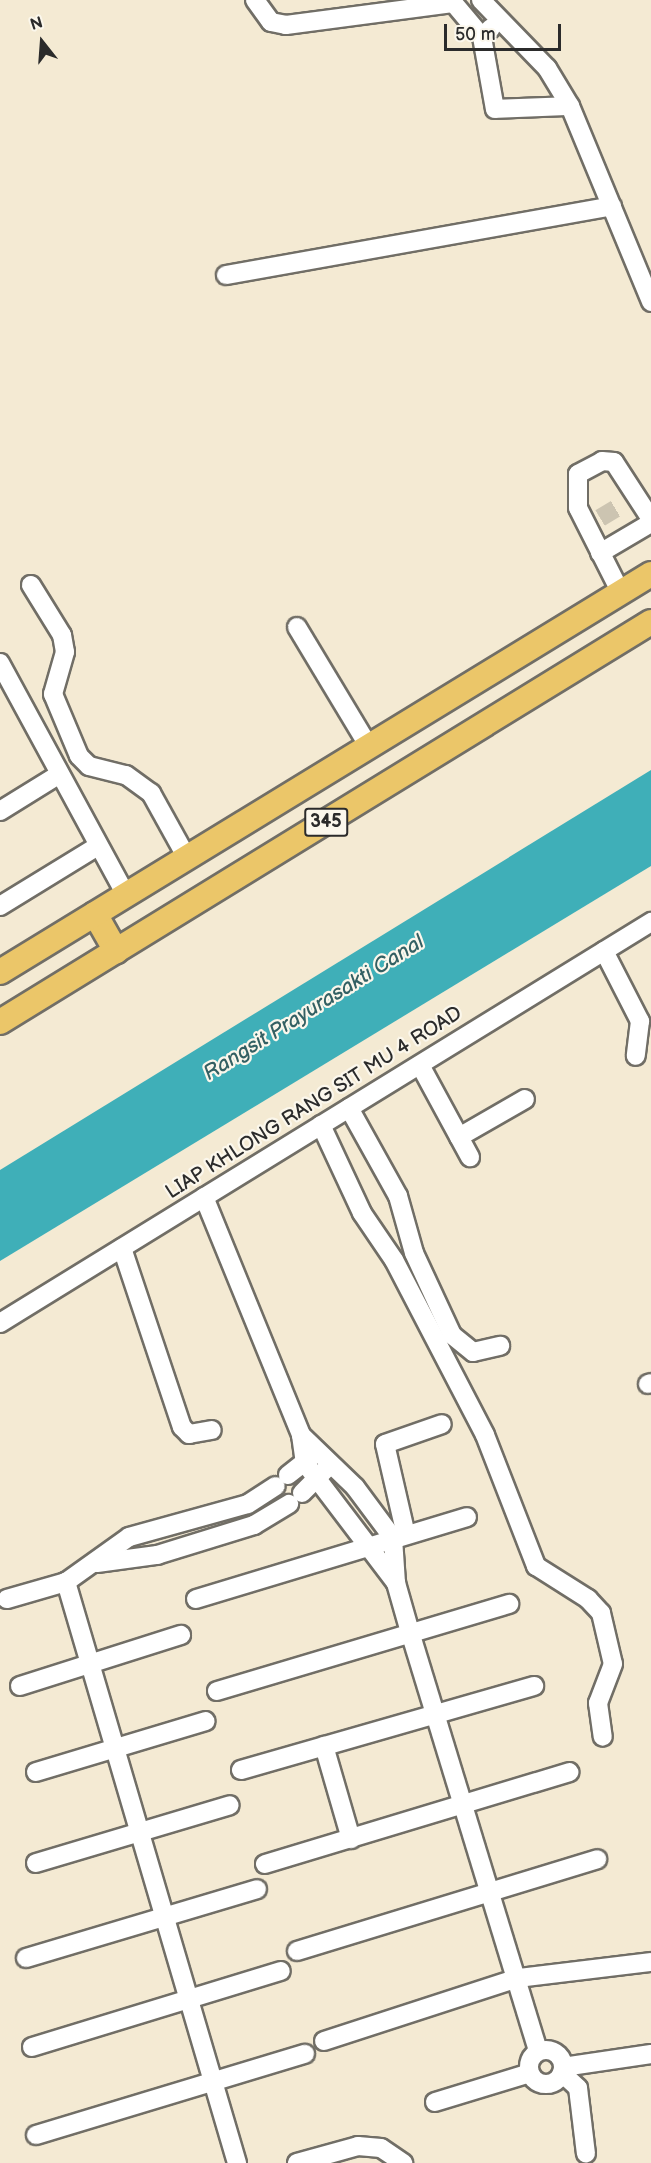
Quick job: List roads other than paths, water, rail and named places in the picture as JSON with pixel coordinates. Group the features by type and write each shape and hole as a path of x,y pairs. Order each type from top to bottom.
{"main road":[{"name":"345","path":"0,972 651,574"},
{"name":"345","path":"0,1022 651,622"},
{"path":"95,914 116,951"}],"street":[{"path":"255,0 271,22 286,26 452,1 482,37 495,109 570,106"},
{"path":"481,0 547,68 570,106 651,302"},
{"path":"482,37 500,18"},
{"path":"226,275 612,206"},
{"path":"600,553 651,521 629,501 614,462 585,468 576,480 575,498 593,523 600,553 621,593"},
{"path":"32,585 62,635 65,652 53,694 79,756 89,766 126,775 151,793 187,858"},
{"path":"297,627 369,747"},
{"path":"0,663 7,694 60,774 126,896"},
{"path":"0,811 60,774"},
{"path":"0,906 98,846"},
{"name":"LIAP KHLONG RANG SIT MU 4 ROAD","path":"0,1323 651,922"},
{"path":"604,951 640,1021 636,1056"},
{"path":"420,1065 470,1157"},
{"path":"459,1137 525,1099"},
{"path":"349,1108 398,1197 414,1253 452,1335 473,1352 500,1346"},
{"path":"321,1125 354,1196 394,1260 486,1435 536,1566 601,1612 614,1664 598,1703 603,1737"},
{"path":"204,1197 301,1435 305,1463 318,1476 396,1583 460,1809 518,1978 538,2051 530,2073"},
{"path":"122,1248 182,1427 189,1434 212,1430"},
{"path":"396,1583 400,1537 385,1444 441,1424"},
{"path":"301,1435 319,1449 400,1537"},
{"path":"7,1599 66,1582 97,1563 129,1537 248,1504 282,1481 319,1449"},
{"path":"97,1563 168,1552 255,1525 296,1498 332,1464"},
{"path":"196,1599 467,1517"},
{"path":"66,1582 237,2163"},
{"path":"217,1691 509,1604"},
{"path":"20,1686 181,1635"},
{"path":"241,1770 534,1686"},
{"path":"36,1772 206,1721"},
{"path":"324,1746 351,1839"},
{"path":"265,1864 460,1809 569,1772"},
{"path":"36,1863 138,1830 230,1805"},
{"path":"297,1952 597,1859"},
{"path":"26,1958 257,1889"},
{"path":"324,2041 518,1978 651,1962"},
{"path":"32,2047 281,1971"},
{"path":"538,2051 554,2052 562,2070 578,2088 586,2154"},
{"path":"36,2135 212,2080 305,2054"},
{"path":"435,2102 530,2073 548,2084 562,2070 651,2054"},
{"path":"297,2163 358,2146 381,2148 403,2163"}],"water":[{"name":"Rangsit Prayurasakti Canal","path":"651,770 651,866 0,1261 0,1170"}],"tunnel":[{"path":"600,518 622,505"}]}
